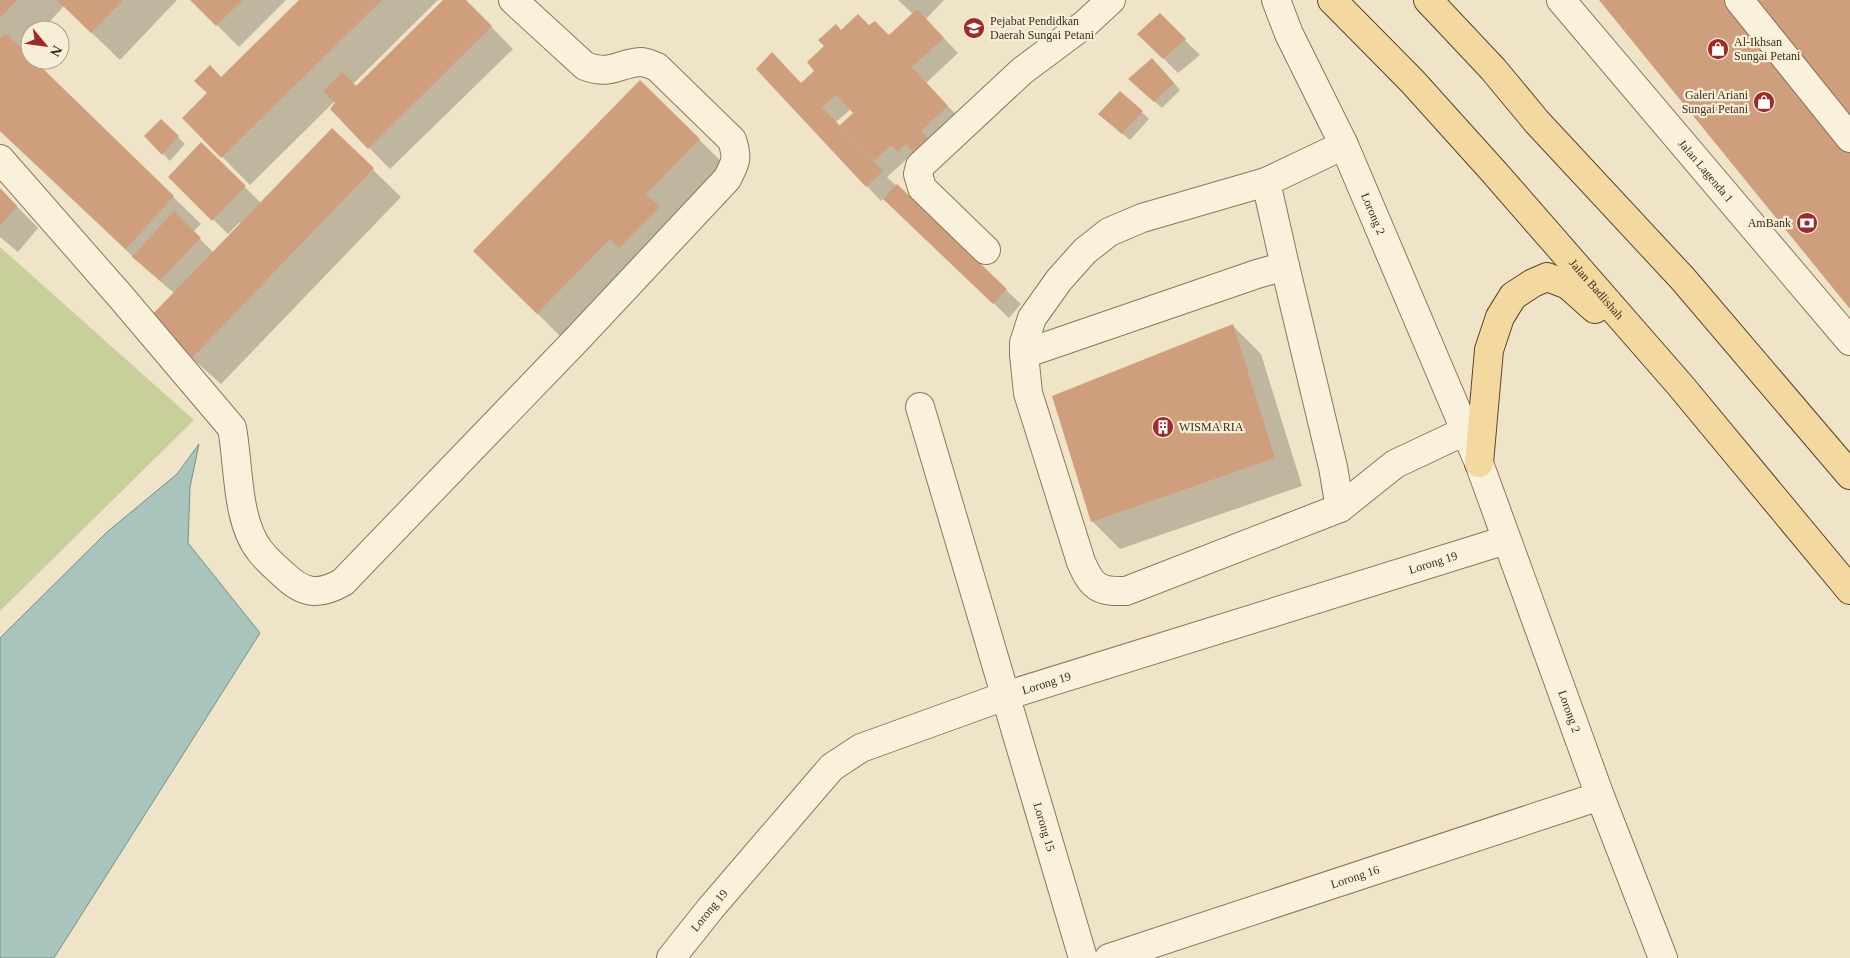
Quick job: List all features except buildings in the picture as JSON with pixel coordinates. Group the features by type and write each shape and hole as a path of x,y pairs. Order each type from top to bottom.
{"main road":[{"name":"Jalan Badlishah","path":"1332,0 1438,109 1680,385 1850,590"},
{"path":"1428,0 1493,69 1537,122 1683,279 1850,475"},
{"path":"1479,464 1489,350 1500,317 1514,296 1534,283 1548,277 1568,285 1680,385"}],"street":[{"path":"0,160 127,304 232,428 239,490 246,524 259,550 293,584 306,590 320,592 327,590 343,582 559,358 727,179 734,166 737,155 732,140 657,67 643,62 612,70 598,70 585,66 514,0"},
{"path":"986,250 922,188 918,174 920,166 1022,71 1085,24 1111,0"},
{"name":"Lorong 2","path":"1276,0 1289,34 1344,145 1479,464 1600,796 1663,958"},
{"name":"Jalan Lagenda 1","path":"1561,0 1850,341"},
{"path":"1739,0 1850,138"},
{"path":"1344,145 1266,182 1142,218 1109,232 1078,258 1059,280 1032,318 1024,343 1028,393 1081,562 1089,579 1099,588 1109,592 1126,591 1340,508 1395,464 1465,431"},
{"path":"1266,182 1333,467 1340,508"},
{"path":"1024,354 1285,266"},
{"name":"Lorong 15","path":"920,407 1082,958"},
{"name":"Lorong 19","path":"671,958 710,909 832,767 861,748 1005,696 1506,540"},
{"name":"Lorong 16","path":"1109,958 1600,796"}],"green space":[{"path":"0,247 194,420 0,611"}],"water":[{"path":"199,444 190,487 188,543 260,633 54,958 0,958 0,638 107,532 177,474"}],"place":[{"name":"Pejabat Pendidkan Daerah Sungai Petani","path":"974,28"},
{"name":"Al-Ikhsan Sungai Petani","path":"1718,49"},
{"name":"Galeri Ariani Sungai Petani","path":"1764,102"},
{"name":"AmBank","path":"1807,223"},
{"name":"WISMA RIA","path":"1163,427"}]}
